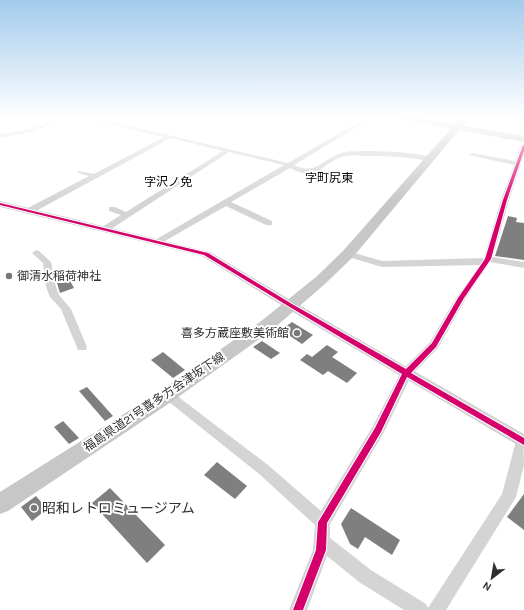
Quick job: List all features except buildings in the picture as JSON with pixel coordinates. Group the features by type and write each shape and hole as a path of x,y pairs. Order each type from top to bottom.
{"main road":[{"name":"福島県道21号喜多方会津坂下線","path":"0,504 168,395 266,326 348,254 442,145"}],"street":[{"path":"30,211 152,145"},
{"path":"209,145 290,165 306,171 314,171 322,168 342,154 403,154 430,160"},
{"path":"158,242 323,145"},
{"path":"298,610 322,546 323,522 378,430 406,373 418,363 434,345 461,298 488,259 505,200 524,146"},
{"path":"105,229 228,150"},
{"path":"472,155 518,164"},
{"path":"80,172 95,176"},
{"path":"224,202 269,223"},
{"path":"0,204 206,254 290,306 524,442 509,497 436,610"},
{"path":"112,209 127,215"},
{"path":"36,253 47,262 51,287 55,297 66,309 82,347"},
{"path":"348,254 378,263 389,264 479,262 488,259 524,265"},
{"path":"168,395 263,469 323,522"},
{"path":"322,546 365,576 420,610"}],"cycle path":[{"path":"298,610 321,550 323,522 378,430 406,373 434,345 461,298 488,259 505,200 524,146"},
{"path":"0,204 206,254 524,442"}],"place":[{"name":"御清水稲荷神社","path":"9,276"},
{"name":"喜多方蔵座敷美術館","path":"297,333"},
{"name":"昭和レトロミュージアム","path":"34,508"}],"district":[{"name":"字町尻東","path":"329,178"},
{"name":"字沢ノ免","path":"168,182"}]}
